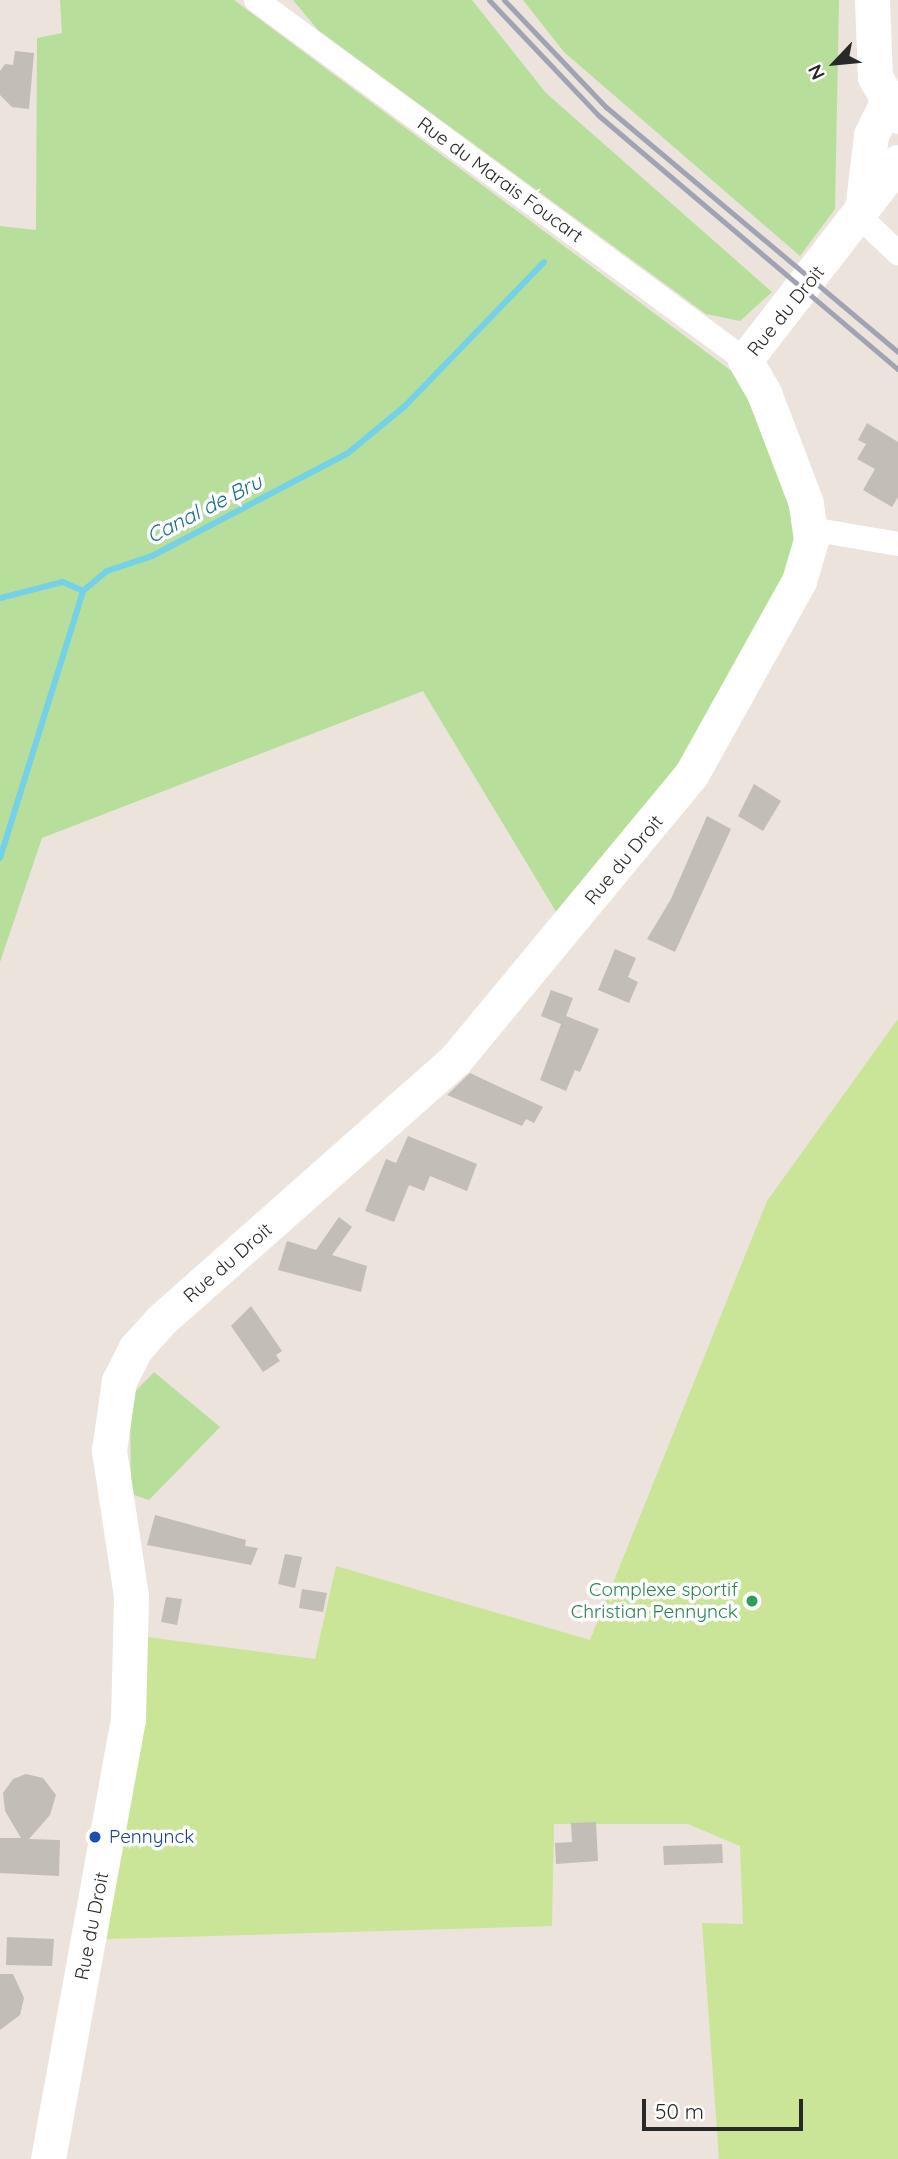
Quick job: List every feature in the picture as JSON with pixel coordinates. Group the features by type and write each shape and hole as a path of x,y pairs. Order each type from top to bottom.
{"street":[{"name":"Rue du Marais Foucart","path":"256,0 745,360"},
{"path":"872,0 887,98"},
{"name":"Rue du Droit","path":"859,216 870,177 871,135 887,98"},
{"name":"Rue du Droit","path":"48,2159 120,1789 128,1720 131,1596 109,1450 112,1408 123,1371 160,1321 430,1085 652,827 707,749 799,582 811,529 764,393 745,360 859,216 898,162"},
{"path":"859,216 898,253"},
{"path":"811,529 898,544"}],"green space":[{"path":"60,0 234,0 737,375 788,486 799,551 701,741 561,920 423,691 42,838 0,962 0,226 36,230 37,38 62,33"},
{"path":"293,0 472,0 546,93 772,292 740,321 706,314 318,30"},
{"path":"523,0 839,0 835,209 800,256 564,52"},
{"name":"Complexe sportif Christian Pennynck","path":"898,1019 898,2159 719,2159 702,1923 743,1924 740,1846 688,1824 554,1824 552,1926 107,1939 147,1637 315,1659 336,1566 590,1640 767,1201"},
{"path":"154,1372 220,1427 149,1500 131,1494 130,1397"}],"building":[{"path":"15,51 34,53 29,109 12,107 0,95 0,71 5,64 13,65"},
{"path":"867,423 898,442 898,497 892,507 863,490 875,469 857,459 866,444 858,440"},
{"path":"754,784 781,801 763,831 738,816"},
{"path":"707,816 731,829 675,952 647,939 671,899"},
{"path":"615,949 636,958 628,977 638,982 629,1003 598,990"},
{"path":"551,990 573,998 566,1016 599,1029 580,1072 575,1070 566,1091 540,1080 561,1024 541,1016"},
{"path":"470,1073 543,1107 534,1123 526,1119 522,1126 447,1095"},
{"path":"408,1136 477,1164 467,1191 430,1176 424,1191 409,1185 394,1222 365,1211 386,1159 396,1163"},
{"path":"339,1217 352,1227 332,1255 367,1266 361,1292 278,1270 287,1241 316,1250"},
{"path":"251,1306 282,1351 276,1355 280,1361 263,1372 231,1326"},
{"path":"155,1515 246,1540 245,1546 258,1548 251,1565 147,1545"},
{"path":"285,1554 302,1557 295,1588 278,1584"},
{"path":"302,1589 327,1593 323,1612 299,1608"},
{"path":"166,1597 182,1599 177,1625 161,1622"},
{"path":"26,1774 43,1778 56,1795 50,1815 29,1839 60,1840 59,1876 0,1873 0,1838 21,1838 5,1811 3,1793 13,1779"},
{"path":"596,1822 598,1861 556,1864 555,1843 572,1842 571,1823"},
{"path":"722,1844 723,1863 664,1865 663,1846"},
{"path":"7,1937 54,1939 52,1966 6,1965"},
{"path":"0,1974 13,1974 24,1998 20,2015 0,2030"}],"waterway":[{"name":"Canal de Bru","path":"0,858 83,591 107,571 152,556 348,453 405,406 544,262"},
{"path":"0,598 63,582 83,591"}],"railway":[{"path":"489,0 598,115 898,369"},
{"path":"504,0 606,107 898,352"}],"place":[{"name":"Complexe sportif Christian Pennynck","path":"752,1601"},
{"name":"Pennynck","path":"95,1837"}]}
